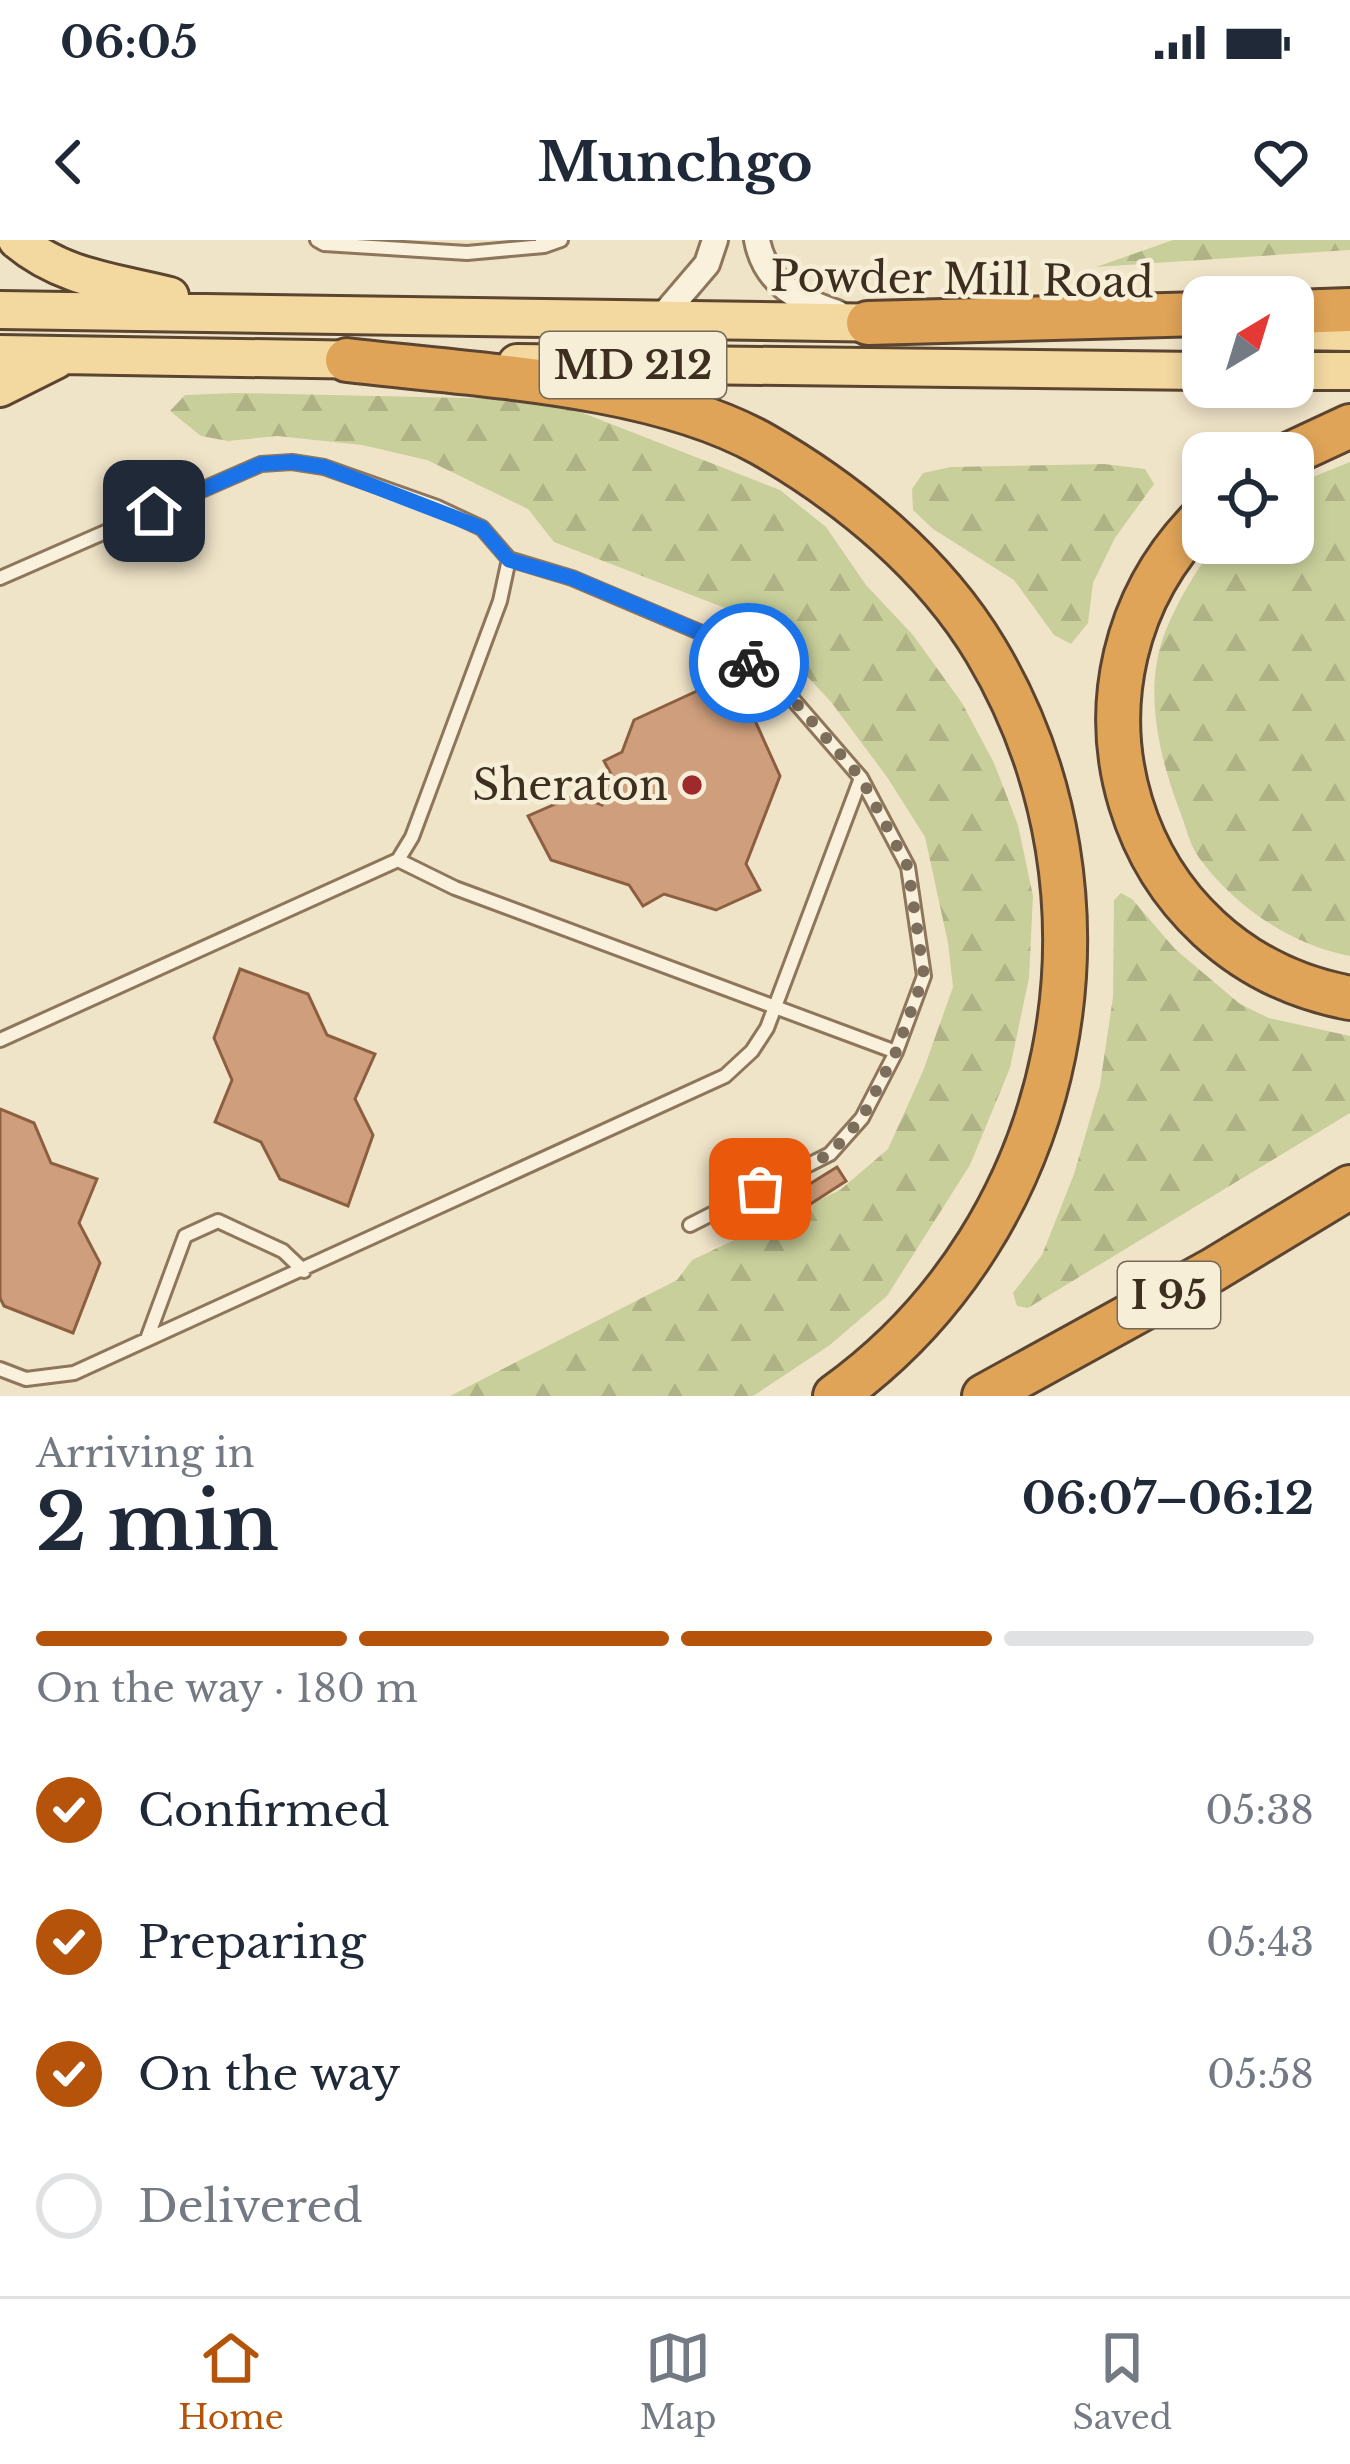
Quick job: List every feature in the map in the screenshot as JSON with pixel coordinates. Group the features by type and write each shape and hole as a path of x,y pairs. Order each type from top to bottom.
{"highway":[{"path":"1314,311 1350,310"},
{"path":"868,323 1182,315"},
{"path":"347,360 633,400 693,416 758,442 827,485 884,531 942,592 986,651 1021,722 1044,785 1060,859 1066,936 1062,1010 1049,1084 1027,1151 996,1217 959,1275 908,1335 836,1396"},
{"path":"1314,443 1350,426"},
{"path":"1182,542 1145,598 1124,654 1118,709 1122,778 1139,830 1167,882 1206,928 1276,974 1313,991 1350,998"},
{"name":"I 95","path":"984,1396 1213,1270 1350,1187"}],"main road":[{"path":"17,240 57,268 87,279 237,313"},
{"name":"Powder Mill Road","path":"0,310 1182,329"},
{"path":"1314,331 1350,332"},
{"name":"MD 212","path":"0,354 1182,371"},
{"path":"0,388 63,356"},
{"path":"1314,371 1350,371"}],"street":[{"path":"660,319 707,264 715,240"},
{"path":"757,240 766,268 783,288 803,302 868,323"}],"lane":[{"path":"317,240 467,253 560,240"},
{"path":"0,578 261,464 292,462 324,467 482,528 509,560 572,578 723,642 789,695 861,778 908,867 924,976 896,1052 862,1118 830,1154 690,1225"},
{"path":"0,1040 398,860 412,837 500,601 509,560"},
{"path":"0,1370 26,1379 74,1373 725,1076 752,1051 772,1009 861,778"},
{"path":"398,860 446,885 896,1052"},
{"path":"147,1339 185,1236 218,1221 283,1251 304,1271"}],"green space":[{"path":"1173,240 1350,240 1350,250 1096,267"},
{"path":"185,395 560,404 780,490 826,527 866,585 913,635 962,703 994,763 1018,825 1033,896 1029,978 1010,1068 970,1165 887,1296 830,1345 753,1396 450,1396 677,1280 692,1260 840,1190 888,1149 953,987 925,837 831,702 776,643 738,613 554,542 528,509 427,460 362,445 277,436 228,441 201,436 170,411"},
{"path":"1350,462 1350,956 1307,943 1266,921 1230,893 1197,855 1161,752 1155,705 1163,638 1202,564 1314,564 1314,477"},
{"path":"1104,464 1145,469 1154,484 1115,538 1093,583 1088,623 1071,644 1054,635 1014,580 933,529 913,510 912,489 923,473 951,467"},
{"path":"1121,893 1132,899 1175,949 1240,1004 1269,1018 1350,1036 1350,1113 1028,1308 1017,1306 1013,1293 1042,1255 1074,1174 1100,1085 1113,997 1114,900"}],"building":[{"name":"Sheraton","path":"734,674 780,776 746,864 760,890 716,910 664,894 643,906 629,885 551,860 528,816 576,795 602,805 612,776 604,761 622,752 634,720"},
{"path":"240,969 308,994 327,1035 375,1054 355,1099 373,1135 348,1206 280,1179 261,1142 215,1122 232,1080 214,1038"},
{"path":"0,1109 34,1123 51,1163 97,1179 79,1223 100,1263 73,1333 4,1306 0,1298"},
{"path":"837,1167 846,1181 809,1205 800,1190"}],"way so far":[{"path":"749,663 789,695 861,778 908,867 924,976 896,1052 862,1118 830,1154 760,1189"}],"place":[{"name":"Sheraton","path":"692,785"}],"route":[{"path":"154,511 261,464 324,467 437,507 482,528 509,560 572,578 723,642 749,663"}]}
